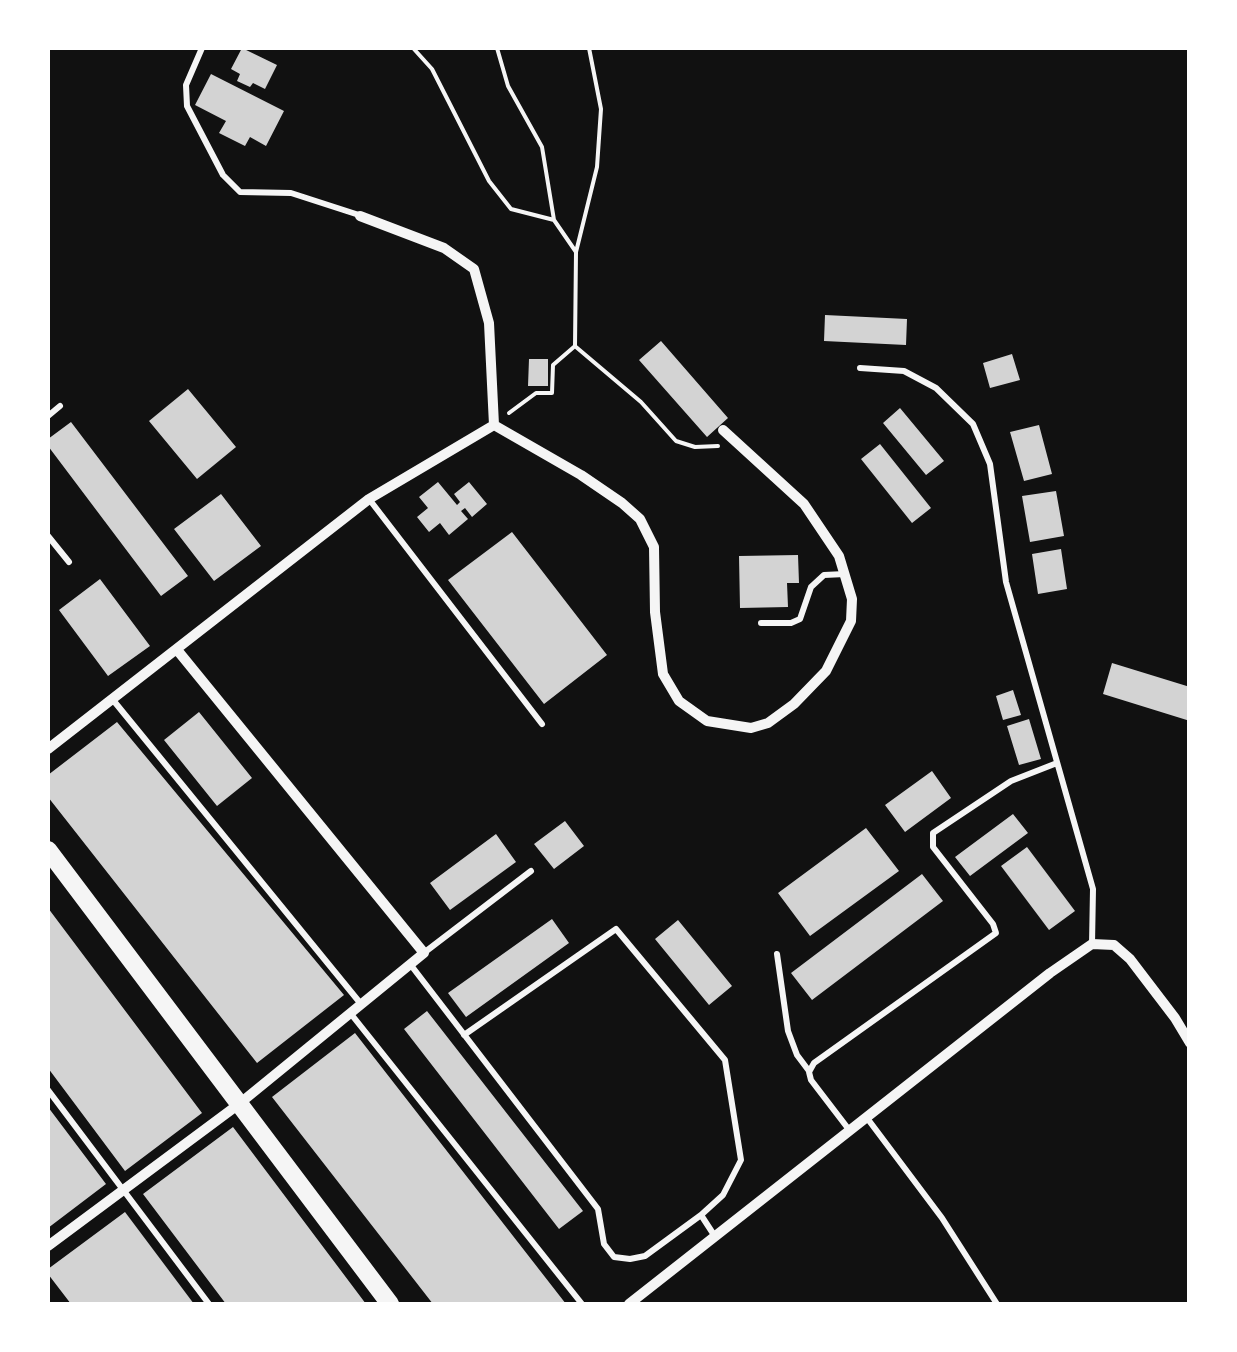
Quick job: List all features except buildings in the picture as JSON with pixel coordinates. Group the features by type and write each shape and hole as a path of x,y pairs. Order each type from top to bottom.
{"main road":[{"path":"48,849 390,1304"}],"street":[{"path":"360,216 444,248 474,269 489,323 494,425"},
{"path":"48,749 369,500 494,425"},
{"path":"494,425 581,475 640,520 654,547 654,612 663,674 679,700 707,720 751,728 768,723 794,704 826,672 851,620 852,600 839,556 804,504 723,430"},
{"path":"48,1246 239,1104 424,953 178,651"},
{"path":"630,1304 1064,962 1092,944 1114,945 1130,958 1190,1043"}],"lane":[{"path":"202,48 186,85 186,106 223,175 240,192 291,193 360,216"},
{"path":"860,368 904,371 936,388 973,424 990,464 1006,582 1093,889 1092,944"},
{"path":"48,416 60,406"},
{"path":"369,500 542,724"},
{"path":"48,536 69,562"},
{"path":"761,624 792,623 800,618 811,587 824,575 846,574"},
{"path":"113,700 361,1004"},
{"path":"809,1072 814,1063 994,936 993,924 933,847 930,837 1011,781 1057,763"},
{"path":"424,953 530,870"},
{"path":"410,964 464,1035 598,1209 604,1244 614,1257 645,1256 724,1195 741,1160 726,1060 616,930 464,1035"},
{"path":"777,954 788,1032 797,1055 850,1130"},
{"path":"350,1013 582,1304"},
{"path":"48,1090 209,1304"},
{"path":"867,1118 942,1218 997,1304"},
{"path":"701,1214 715,1236"}],"path":[{"path":"413,48 432,70 489,181 512,209 554,220"},
{"path":"497,48 508,86 542,147 554,220 576,252"},
{"path":"494,425 536,393 552,393 553,365 575,346 576,252 598,167 601,109 588,48"},
{"path":"575,346 641,402 676,441 695,447 737,443"}]}
